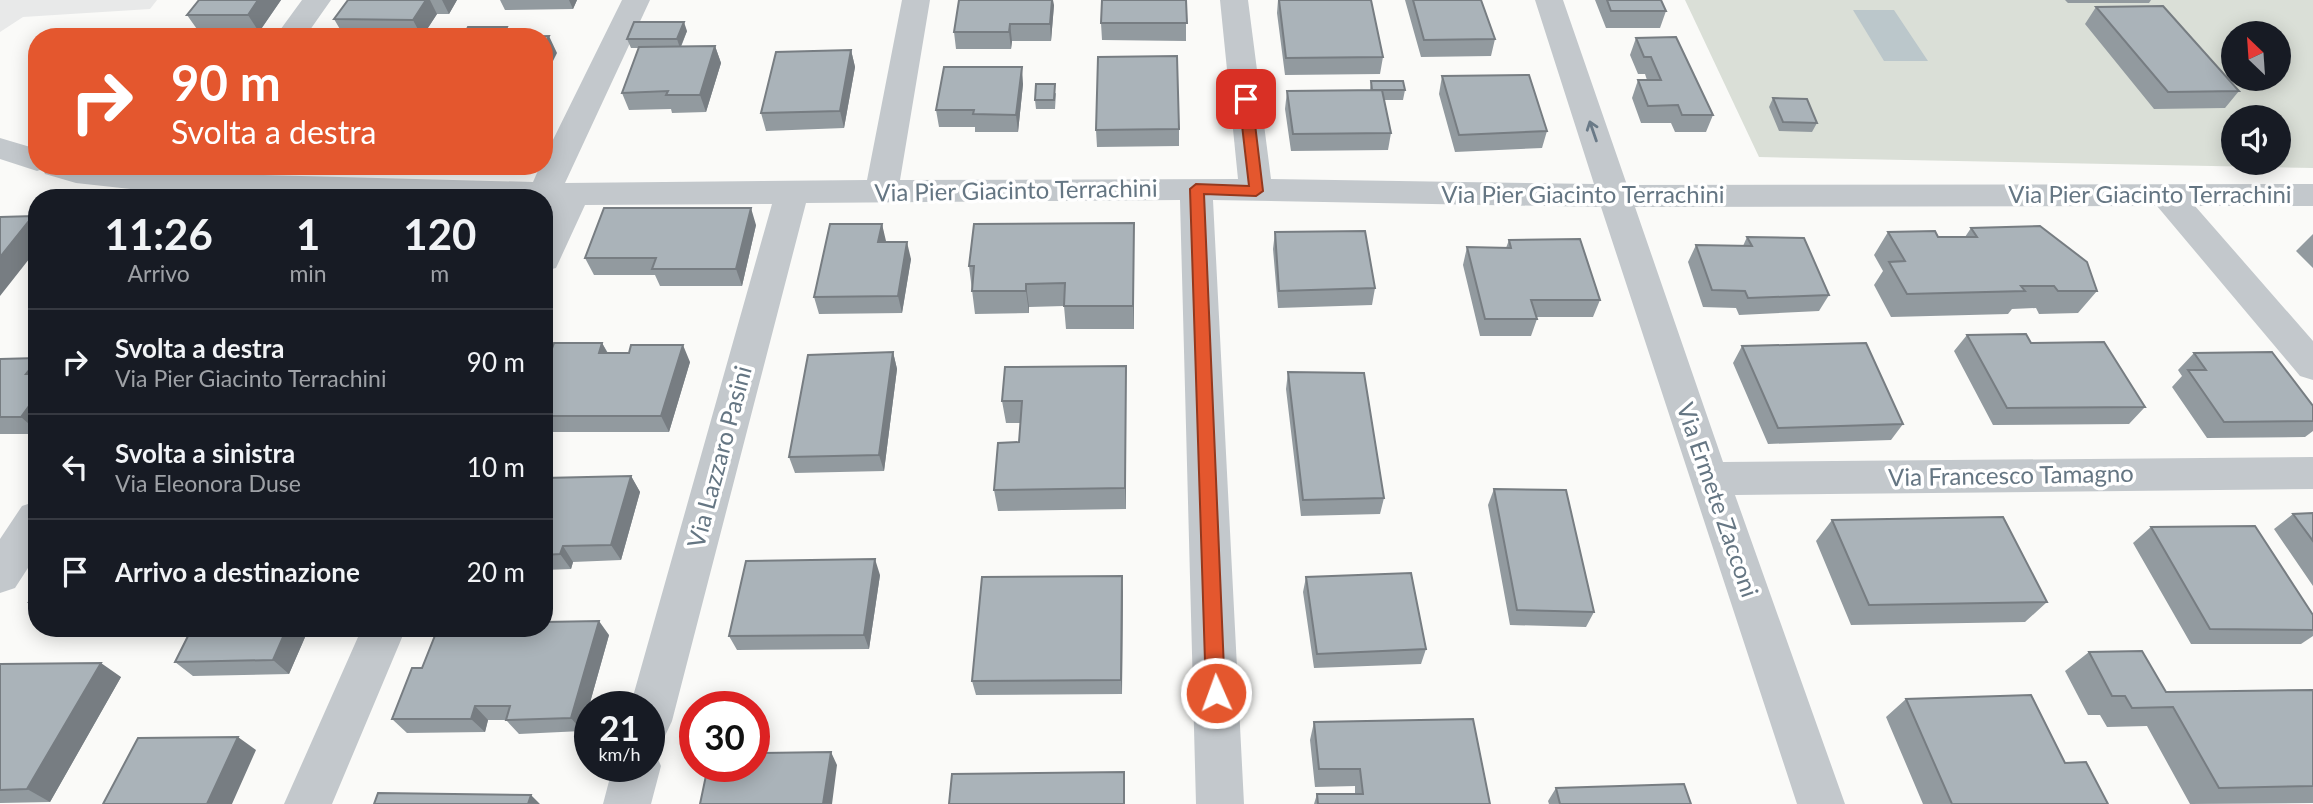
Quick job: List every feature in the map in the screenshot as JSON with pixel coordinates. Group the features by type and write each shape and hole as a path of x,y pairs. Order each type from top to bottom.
{"street":[{"path":"297,28 317,0"},
{"path":"553,217 558,194 636,0"},
{"path":"881,193 916,0"},
{"path":"1234,0 1256,191"},
{"name":"Via Ermete Zacconi","path":"1549,0 1821,804"},
{"path":"0,148 28,157"},
{"name":"Via Pier Giacinto Terrachini","path":"191,175 239,189"},
{"path":"1196,189 1220,804"},
{"name":"Via Pier Giacinto Terrachini","path":"553,194 1196,189 1615,196 2313,195"},
{"name":"Via Lazzaro Pasini","path":"657,691 792,193"},
{"path":"2166,195 2313,366"},
{"name":"Via Francesco Tamagno","path":"1709,479 2313,473"},
{"path":"0,575 28,532"},
{"path":"308,804 380,637"},
{"path":"627,804 633,782"}],"shaded area":[{"path":"0,0 157,0 150,9 23,17 0,32"},
{"path":"1685,0 2313,0 2313,168 2291,168 2291,105 2221,105 2221,166 1759,157"},
{"path":"1853,10 1894,10 1928,61 1884,61"}],"building":[{"path":"199,0 258,0 248,15 187,15"},
{"path":"348,0 426,0 413,20 334,19"},
{"path":"959,0 1052,0 1050,24 1010,24 1009,32 954,32"},
{"path":"1102,0 1186,0 1187,23 1101,23"},
{"path":"1279,0 1371,0 1383,57 1286,58"},
{"path":"1413,0 1481,0 1495,39 1424,40"},
{"path":"1607,0 1661,0 1666,11 1611,11"},
{"path":"2163,6 2221,71 2221,91 2239,91 2168,92 2096,7"},
{"path":"634,22 684,22 677,39 627,39"},
{"path":"468,27 507,27 506,28"},
{"path":"1676,37 1713,115 1682,115 1678,105 1648,106 1638,80 1661,80 1651,57 1644,57 1636,38"},
{"path":"715,46 700,95 666,95 668,91 622,93 639,47"},
{"path":"851,50 840,111 761,113 776,52"},
{"path":"1177,56 1179,129 1096,130 1098,57"},
{"path":"944,67 1022,67 1016,115 973,114 974,110 936,110"},
{"path":"1529,75 1547,131 1459,135 1442,76"},
{"path":"1371,81 1403,81 1405,90 1372,90"},
{"path":"1036,84 1055,84 1054,100 1035,100"},
{"path":"1382,90 1391,133 1293,134 1287,91"},
{"path":"1773,98 1807,99 1817,123 1783,122"},
{"path":"604,208 751,208 736,269 652,269 656,258 585,258"},
{"path":"28,216 28,222 0,257 0,217"},
{"path":"1134,223 1133,306 1064,306 1065,283 1026,284 1026,291 972,291 974,266 969,266 974,224"},
{"path":"830,224 882,224 878,242 907,242 898,296 814,297"},
{"path":"2040,226 2087,262 2097,291 2058,291 2054,286 2021,286 2025,291 1907,294 1889,262 1905,261 1888,232 1935,231 1938,237 1977,237 1971,228"},
{"path":"1365,231 1375,288 1279,291 1275,232"},
{"path":"1747,237 1804,238 1829,295 1748,298 1745,291 1712,290 1696,245 1752,246"},
{"path":"1580,239 1600,300 1531,300 1537,319 1485,319 1467,247 1511,248 1509,240"},
{"path":"2026,334 2031,343 2104,342 2145,407 2007,408 1967,335"},
{"path":"554,343 602,343 599,353 629,353 631,345 683,345 661,416 553,416"},
{"path":"1866,343 1903,424 1778,428 1742,346"},
{"path":"893,352 879,455 789,457 808,355"},
{"path":"2272,352 2313,406 2313,421 2224,422 2188,370 2206,370 2194,353"},
{"path":"28,358 28,407 21,417 0,417 0,359"},
{"path":"1126,366 1125,488 994,490 998,443 1019,442 1022,401 1002,401 1005,367"},
{"path":"1288,372 1364,373 1384,498 1303,500"},
{"path":"631,476 611,545 563,546 560,554 553,554 553,478"},
{"path":"1494,489 1566,490 1594,612 1517,610"},
{"path":"2313,513 2313,541 2293,514"},
{"path":"2003,517 2047,602 1869,605 1832,520"},
{"path":"2255,526 2313,615 2313,630 2210,629 2151,527"},
{"path":"875,559 864,635 729,636 746,561"},
{"path":"1411,573 1426,649 1317,654 1306,577"},
{"path":"1122,576 1121,680 972,681 982,577"},
{"path":"599,621 579,691 574,691 571,718 506,720 510,706 475,706 471,719 392,719 412,668 422,668 434,637 553,637 553,622"},
{"path":"188,637 283,637 273,660 175,662"},
{"path":"2142,651 2166,692 2313,690 2313,786 2219,788 2173,707 2132,708 2125,696 2112,696 2089,652"},
{"path":"101,663 27,789 0,790 0,664"},
{"path":"2031,695 2065,763 2086,762 2108,804 1952,804 1906,699"},
{"path":"1473,719 1490,804 1318,804 1317,794 1363,794 1360,769 1319,769 1314,722"},
{"path":"238,737 207,804 103,804 138,738"},
{"path":"831,752 823,804 700,804 705,782 770,782 770,753"},
{"path":"1124,772 1124,804 949,804 952,774"},
{"path":"1684,784 1691,804 1560,804 1556,788"},
{"path":"378,793 531,795 528,804 374,804"}],"route":[{"path":"1216,693 1196,189 1256,191 1246,99"}]}
